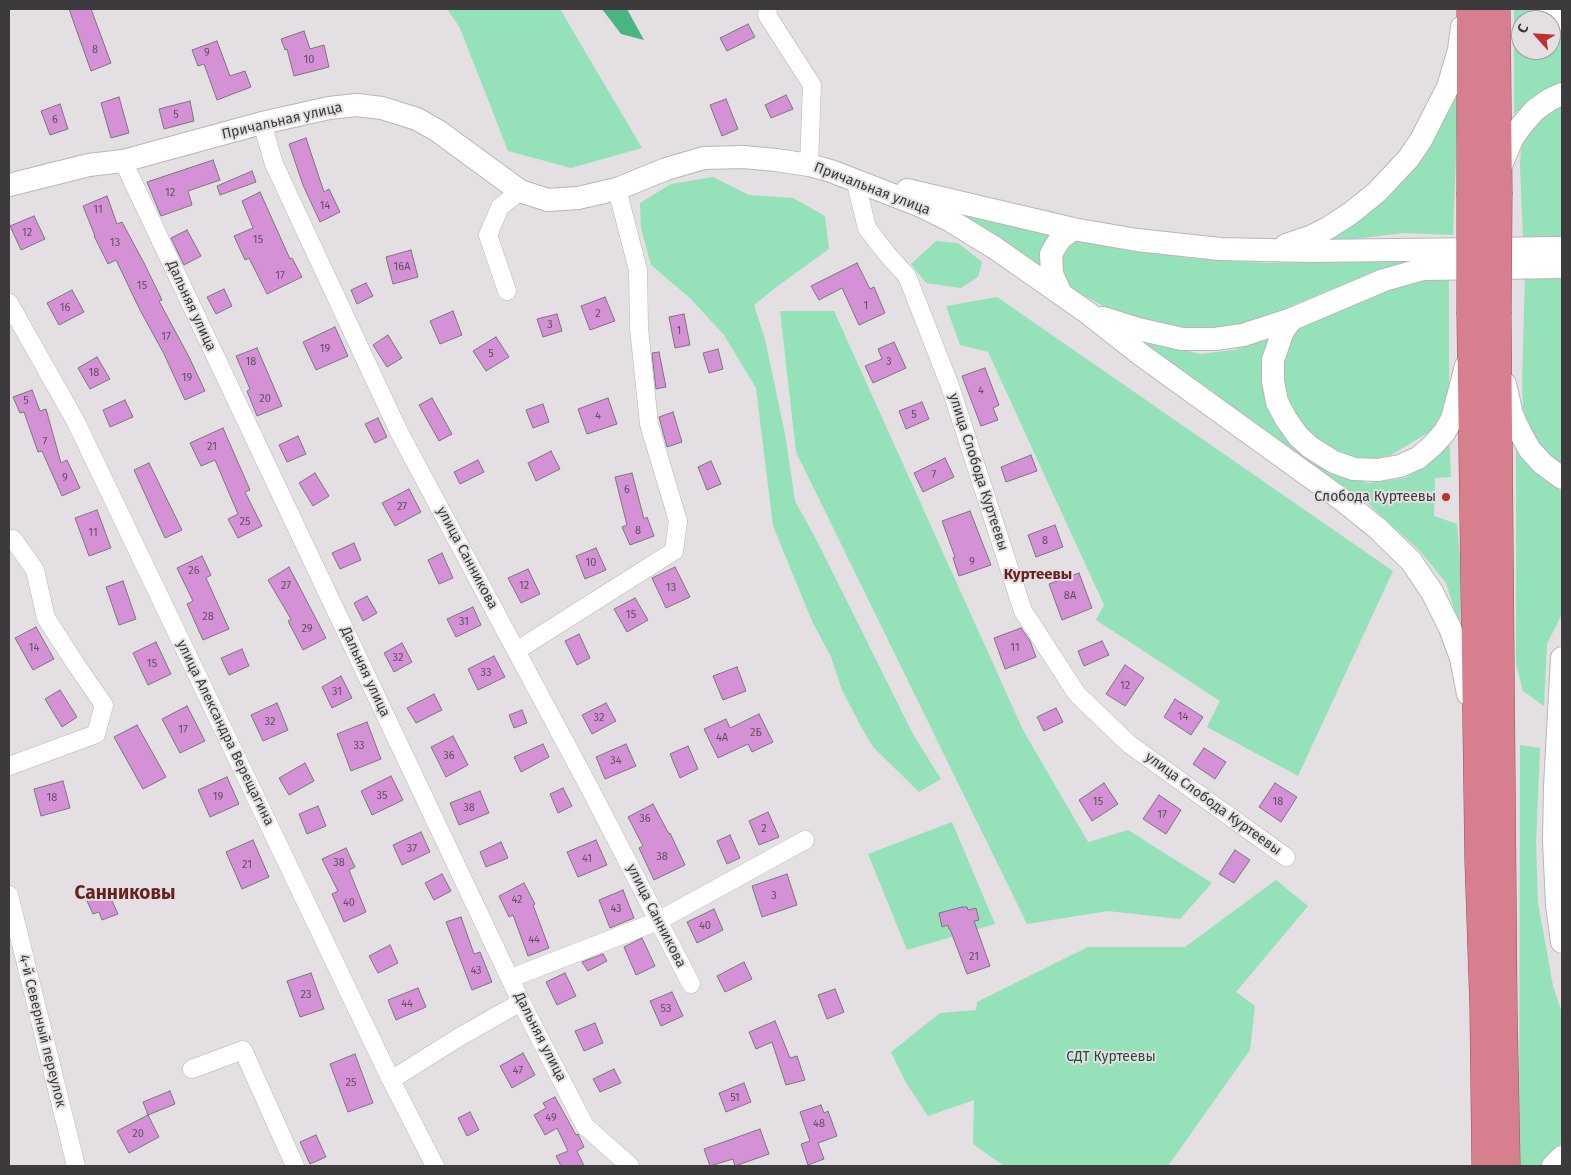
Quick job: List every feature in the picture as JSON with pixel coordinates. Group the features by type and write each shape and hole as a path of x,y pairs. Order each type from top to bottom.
{"highway":[{"path":"1471,9 1471,192 1484,314"},
{"path":"1486,1166 1477,741 1484,314 1497,184 1496,9"},
{"path":"1484,347 1506,1166"}],"street":[{"path":"768,9 766,15 812,85 809,165"},
{"path":"1258,250 1287,245 1328,228 1351,213 1377,192 1408,158 1421,140 1448,87 1459,50 1464,9"},
{"path":"1550,9 1562,20"},
{"path":"1497,184 1505,154 1520,126 1535,110 1562,94"},
{"name":"Причальная улица","path":"9,185 89,165 123,161 262,123 328,108 357,105 382,108 416,119 438,131 520,191 548,200 578,198 617,189 666,169 704,158 743,157 809,165 855,179 951,220 995,248 1088,313"},
{"name":"улица Санникова","path":"262,123 274,164 399,432 691,984"},
{"name":"Дальняя улица","path":"123,161 521,1002 585,1126 629,1166"},
{"path":"855,179 1073,228 1137,240 1220,249 1562,248"},
{"name":"улица Слобода Куртеевы","path":"855,179 868,228 886,253 907,276 950,386 1023,611 1077,694 1129,744 1286,857"},
{"path":"516,651 674,551 678,521 649,424 639,328 638,270 617,189"},
{"path":"506,291 488,235 500,207 520,191"},
{"path":"1061,294 1052,274 1051,254 1060,239 1073,228"},
{"path":"1088,313 1138,329 1182,339 1214,340 1243,335 1292,320 1384,280 1423,269 1562,267"},
{"name":"улица Александра Верещагина","path":"9,303 76,422 435,1166"},
{"path":"1088,313 1148,360 1341,499 1411,561 1432,592 1450,628 1461,658 1477,741"},
{"path":"1292,320 1283,331 1273,360 1276,402 1294,430 1310,447 1334,462 1354,469 1378,470 1400,466 1418,458 1432,446 1444,433 1452,419 1484,347"},
{"path":"1484,347 1512,415 1530,450 1543,464 1562,478"},
{"path":"9,541 13,539 35,570 46,618 104,705 96,734 9,766"},
{"path":"1562,658 1555,778 1554,841 1557,905 1562,942"},
{"path":"511,978 658,921 804,840"},
{"name":"4-й Северный переулок","path":"9,895 76,1166"},
{"path":"392,1080 456,1039 521,1002"},
{"path":"192,1069 242,1050 295,1166"},
{"path":"1553,1166 1562,1157"}],"green space":[{"path":"447,9 560,9 642,148 571,168 508,151 460,28"},
{"path":"602,9 627,9 644,40 621,34"},
{"path":"1533,9 1534,10 1514,10"},
{"path":"1561,35 1562,85 1534,99 1514,114 1514,60 1561,60"},
{"path":"1459,80 1453,235 1403,233 1314,244 1364,216"},
{"path":"1562,102 1562,240 1523,240 1521,149 1526,133 1537,115"},
{"path":"713,177 749,195 793,198 825,216 829,249 754,305 765,339 785,434 795,501 816,539 914,736 941,779 919,792 873,747 859,723 842,690 831,657 812,621 773,526 756,388 724,335 690,298 651,265 641,228 640,203 671,184"},
{"path":"927,200 1053,231 1040,268"},
{"path":"1077,239 1114,247 1188,258 1266,263 1450,258 1381,269 1245,325 1212,331 1130,317 1105,307 1066,286 1061,274 1061,256 1066,246"},
{"path":"936,241 958,243 982,262 978,277 961,288 926,283 911,264"},
{"path":"1525,274 1562,274 1562,467 1544,451 1530,431 1523,408"},
{"path":"1449,276 1449,397 1438,427 1391,455 1363,461 1334,455 1313,440 1286,401 1279,373 1293,330 1314,317 1425,278"},
{"path":"997,297 1393,571 1298,776 1207,727 1220,701 1096,620 1104,605 988,352 960,345 946,306"},
{"path":"780,311 834,311 1023,730 1088,842 1128,830 1212,883 1180,919 1108,911 1027,924 796,452"},
{"path":"1123,335 1200,354 1234,350 1269,338 1266,401 1277,428 1291,441 1339,474 1368,483 1406,478 1429,459 1449,435 1451,477 1435,478 1434,516 1457,524 1461,569 1460,627 1446,583 1420,551 1363,499 1319,471"},
{"path":"1516,439 1540,477 1562,491 1562,614 1547,644 1544,706 1523,691 1516,664"},
{"path":"1520,745 1540,748 1536,844 1538,903 1553,986 1562,1013 1562,1142 1541,1166 1519,1166"},
{"path":"952,822 995,924 907,950 868,854"},
{"name":"СДТ Куртеевы","path":"1276,880 1308,906 1236,992 1255,1006 1250,1050 1168,1166 1004,1166 973,1144 974,1100 928,1116 905,1081 891,1052 940,1013 976,1010 977,1002 1088,947 1185,947"}],"building":[{"path":"69,9 91,9 111,63 91,71"},
{"path":"748,24 755,37 727,51 720,38"},
{"path":"304,31 310,49 324,45 329,67 294,76 287,49 285,50 281,39"},
{"path":"217,41 230,76 245,71 251,87 217,100 204,64 198,66 192,50"},
{"path":"786,95 793,109 771,118 765,105"},
{"path":"119,97 129,133 111,138 101,103"},
{"path":"726,99 738,129 722,136 710,105"},
{"path":"190,101 194,121 164,129 159,109"},
{"path":"60,104 68,129 50,135 41,111"},
{"path":"306,138 324,192 329,189 340,212 320,222 303,185 289,144"},
{"path":"213,160 220,180 188,191 192,205 161,216 147,182"},
{"path":"252,171 256,182 220,195 217,186"},
{"path":"260,192 290,259 292,258 302,277 267,294 249,258 245,260 234,236 253,228 242,201"},
{"path":"107,196 117,224 122,222 144,263 162,300 159,301 205,391 185,400 116,260 108,264 94,236 83,206"},
{"path":"34,216 45,239 21,250 10,226"},
{"path":"187,230 201,256 184,265 171,238"},
{"path":"411,250 418,277 393,284 386,257"},
{"path":"857,263 870,289 874,287 885,313 859,325 842,288 819,300 811,286"},
{"path":"366,283 373,296 357,304 351,290"},
{"path":"224,289 232,306 216,314 207,297"},
{"path":"72,290 84,312 59,325 47,303"},
{"path":"605,297 615,321 590,330 581,306"},
{"path":"453,311 462,335 440,344 430,321"},
{"path":"557,314 562,331 543,337 537,319"},
{"path":"684,314 690,345 675,348 669,317"},
{"path":"335,327 348,356 316,370 303,342"},
{"path":"388,335 402,358 387,367 373,345"},
{"path":"496,337 509,357 486,371 473,351"},
{"path":"894,342 906,368 873,383 865,366 882,359 878,349"},
{"path":"257,348 282,406 257,416 247,391 250,389 236,356"},
{"path":"718,349 723,369 709,373 703,353"},
{"path":"659,352 666,387 656,389 652,353"},
{"path":"97,357 110,379 90,389 78,368"},
{"path":"985,368 999,405 993,408 998,420 981,426 962,376"},
{"path":"32,390 40,411 46,409 61,463 67,460 80,488 62,496 42,451 38,452 24,412 20,413 13,397"},
{"path":"432,398 452,434 439,441 419,405"},
{"path":"608,398 617,424 587,434 578,409"},
{"path":"125,400 133,417 110,427 103,410"},
{"path":"922,402 929,419 906,429 899,411"},
{"path":"543,404 549,422 533,428 526,410"},
{"path":"673,412 682,442 667,447 659,417"},
{"path":"378,418 387,437 375,443 365,424"},
{"path":"223,428 250,490 245,492 262,526 238,538 228,519 238,514 215,460 201,466 190,443"},
{"path":"298,436 306,454 287,462 279,445"},
{"path":"551,451 560,469 536,481 528,463"},
{"path":"1031,455 1037,471 1006,482 1001,467"},
{"path":"945,458 954,477 923,492 914,473"},
{"path":"478,460 484,472 460,484 454,472"},
{"path":"711,461 721,484 707,490 698,467"},
{"path":"149,463 182,530 165,538 134,470"},
{"path":"315,473 329,496 313,506 299,483"},
{"path":"632,473 644,519 647,517 654,536 630,545 622,527 627,525 615,477"},
{"path":"409,489 421,512 395,526 382,503"},
{"path":"97,510 111,548 89,556 75,518"},
{"path":"970,511 991,565 959,576 953,558 955,557 942,521"},
{"path":"1055,525 1063,547 1036,557 1028,535"},
{"path":"354,543 361,560 340,569 332,553"},
{"path":"596,548 606,570 585,579 576,556"},
{"path":"442,553 453,578 439,584 428,560"},
{"path":"202,556 211,575 206,578 229,629 203,640 187,604 193,601 177,568"},
{"path":"289,567 326,638 303,650 288,621 291,619 268,580"},
{"path":"675,567 690,597 666,608 652,578"},
{"path":"528,569 540,594 521,603 508,578"},
{"path":"1079,573 1092,608 1062,620 1049,584"},
{"path":"123,581 136,619 119,625 106,587"},
{"path":"367,596 377,613 363,621 354,603"},
{"path":"635,598 648,620 627,632 614,609"},
{"path":"473,607 481,625 456,637 447,619"},
{"path":"36,627 54,659 33,670 15,638"},
{"path":"1021,628 1030,641 1036,657 1005,669 994,638"},
{"path":"579,634 590,658 577,665 565,641"},
{"path":"1102,641 1109,655 1084,666 1078,651"},
{"path":"156,642 171,674 148,685 133,653"},
{"path":"402,643 412,662 394,672 384,653"},
{"path":"242,649 249,666 229,675 221,658"},
{"path":"494,656 505,677 478,690 468,669"},
{"path":"1125,665 1144,678 1125,706 1106,694"},
{"path":"737,667 746,691 723,700 713,676"},
{"path":"341,676 352,698 332,708 322,687"},
{"path":"60,690 77,717 62,727 45,699"},
{"path":"434,694 442,710 416,723 407,708"},
{"path":"1175,699 1203,717 1191,735 1164,717"},
{"path":"277,703 288,730 263,741 251,715"},
{"path":"606,703 616,721 592,734 582,715"},
{"path":"187,706 205,741 180,753 162,719"},
{"path":"1056,708 1063,722 1044,731 1037,717"},
{"path":"522,710 527,723 514,728 509,715"},
{"path":"759,714 773,742 752,752 748,744 718,758 704,729 726,719 730,728"},
{"path":"367,722 381,759 351,771 337,734"},
{"path":"137,725 166,777 143,789 114,737"},
{"path":"453,736 468,765 446,777 431,747"},
{"path":"543,744 549,757 521,772 514,757"},
{"path":"626,744 636,766 605,779 596,757"},
{"path":"688,746 698,769 680,778 670,754"},
{"path":"1204,748 1226,762 1215,779 1193,764"},
{"path":"305,763 314,781 289,795 279,778"},
{"path":"391,776 403,800 372,815 361,791"},
{"path":"227,777 239,804 210,817 198,790"},
{"path":"63,781 70,808 41,816 34,789"},
{"path":"1104,783 1118,804 1092,821 1079,800"},
{"path":"1275,783 1297,797 1281,822 1259,807"},
{"path":"563,788 572,806 558,813 550,794"},
{"path":"480,791 489,813 459,825 450,803"},
{"path":"1159,795 1181,810 1166,834 1143,819"},
{"path":"653,804 670,833 685,865 654,880 639,848 643,846 628,817"},
{"path":"318,806 326,826 307,834 299,814"},
{"path":"768,812 779,837 759,845 749,821"},
{"path":"421,832 430,852 402,865 393,845"},
{"path":"730,835 740,858 727,864 717,841"},
{"path":"253,840 269,877 242,889 226,852"},
{"path":"596,840 607,865 578,877 567,852"},
{"path":"501,842 508,858 486,867 480,852"},
{"path":"346,848 355,867 349,870 366,912 344,922 332,894 338,891 322,859"},
{"path":"1235,850 1250,860 1234,883 1219,874"},
{"path":"442,874 451,891 434,900 425,883"},
{"path":"787,874 797,905 762,917 752,886"},
{"path":"524,883 535,904 533,905 549,948 528,956 513,915 509,917 499,896"},
{"path":"623,890 634,918 610,928 599,900"},
{"path":"108,892 118,914 102,920 99,912 93,914 87,901"},
{"path":"967,907 968,910 976,908 979,920 974,921 990,966 967,974 950,929 948,925 942,927 939,913"},
{"path":"714,909 723,930 697,943 687,922"},
{"path":"461,917 474,954 480,952 492,982 472,990 446,922"},
{"path":"642,938 655,966 636,975 624,947"},
{"path":"390,945 398,963 378,973 369,956"},
{"path":"603,954 607,961 588,971 582,962"},
{"path":"744,962 752,979 725,992 717,976"},
{"path":"311,973 324,1009 300,1017 287,981"},
{"path":"565,973 576,996 557,1005 546,982"},
{"path":"418,988 426,1007 396,1020 388,1000"},
{"path":"835,989 844,1012 827,1019 818,995"},
{"path":"672,992 683,1016 661,1026 650,1001"},
{"path":"775,1021 790,1058 797,1056 805,1080 786,1085 772,1042 756,1049 749,1032"},
{"path":"595,1023 603,1043 584,1051 575,1031"},
{"path":"523,1053 535,1075 512,1088 500,1066"},
{"path":"355,1054 373,1103 348,1112 330,1064"},
{"path":"614,1069 621,1083 600,1092 593,1079"},
{"path":"744,1083 751,1102 726,1112 719,1093"},
{"path":"170,1091 175,1104 148,1115 143,1102"},
{"path":"555,1097 584,1147 577,1151 584,1166 561,1166 556,1156 568,1151 557,1128 545,1135 534,1115 546,1108 543,1103"},
{"path":"821,1105 824,1113 828,1111 837,1136 818,1143 824,1159 808,1165 801,1144 810,1141 800,1112"},
{"path":"470,1112 479,1130 467,1136 458,1118"},
{"path":"148,1115 159,1137 129,1153 117,1131"},
{"path":"760,1129 769,1154 735,1166 733,1159 710,1166 704,1149"},
{"path":"316,1135 326,1157 310,1164 300,1142"}],"place":[{"name":"Слобода Куртеевы","path":"1446,497"}],"district":[{"name":"Куртеевы","path":"1038,575"},
{"name":"Санниковы","path":"125,894"}]}
